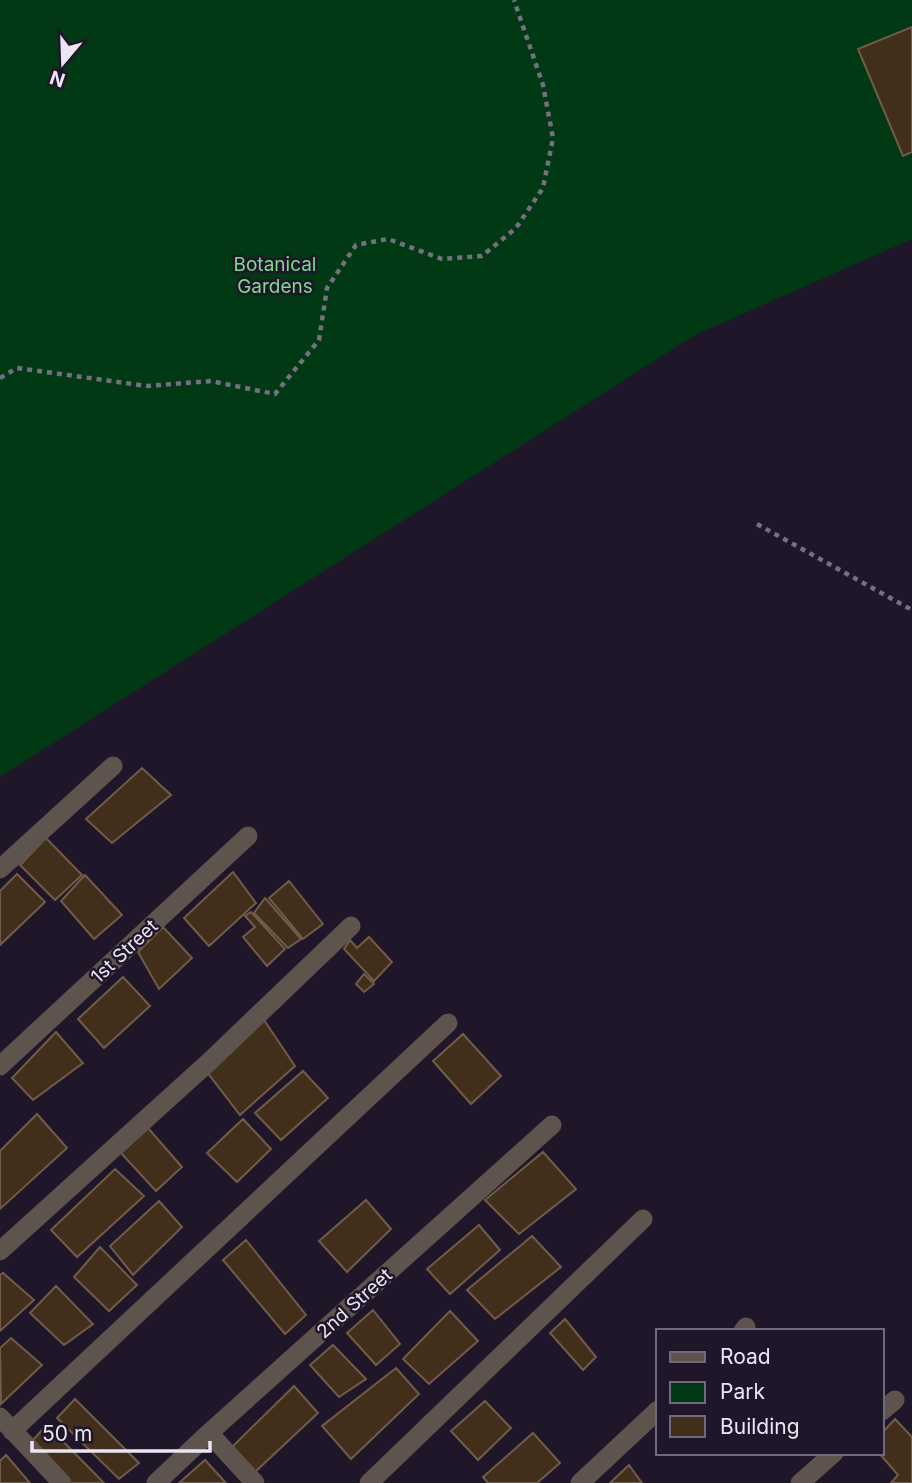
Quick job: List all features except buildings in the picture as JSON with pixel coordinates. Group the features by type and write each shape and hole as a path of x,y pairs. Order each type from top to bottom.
{"street":[{"path":"0,870 113,766"},
{"name":"1st Street","path":"0,1066 248,836"},
{"path":"0,1251 209,1061 351,926"},
{"path":"62,1483 6,1424 448,1023"},
{"name":"2nd Street","path":"156,1483 552,1125"},
{"path":"369,1483 643,1219"},
{"path":"580,1483 656,1412"},
{"path":"209,1433 256,1483"},
{"path":"800,1483 832,1455"}],"path":[{"path":"0,378 17,368 147,386 211,381 275,394 319,340 327,288 356,245 388,239 442,259 482,256 516,228 543,188 553,138 543,85 514,0"},
{"path":"757,524 912,610"}],"green space":[{"name":"Botanical Gardens","path":"0,0 912,0 912,239 695,335 0,777"}]}
